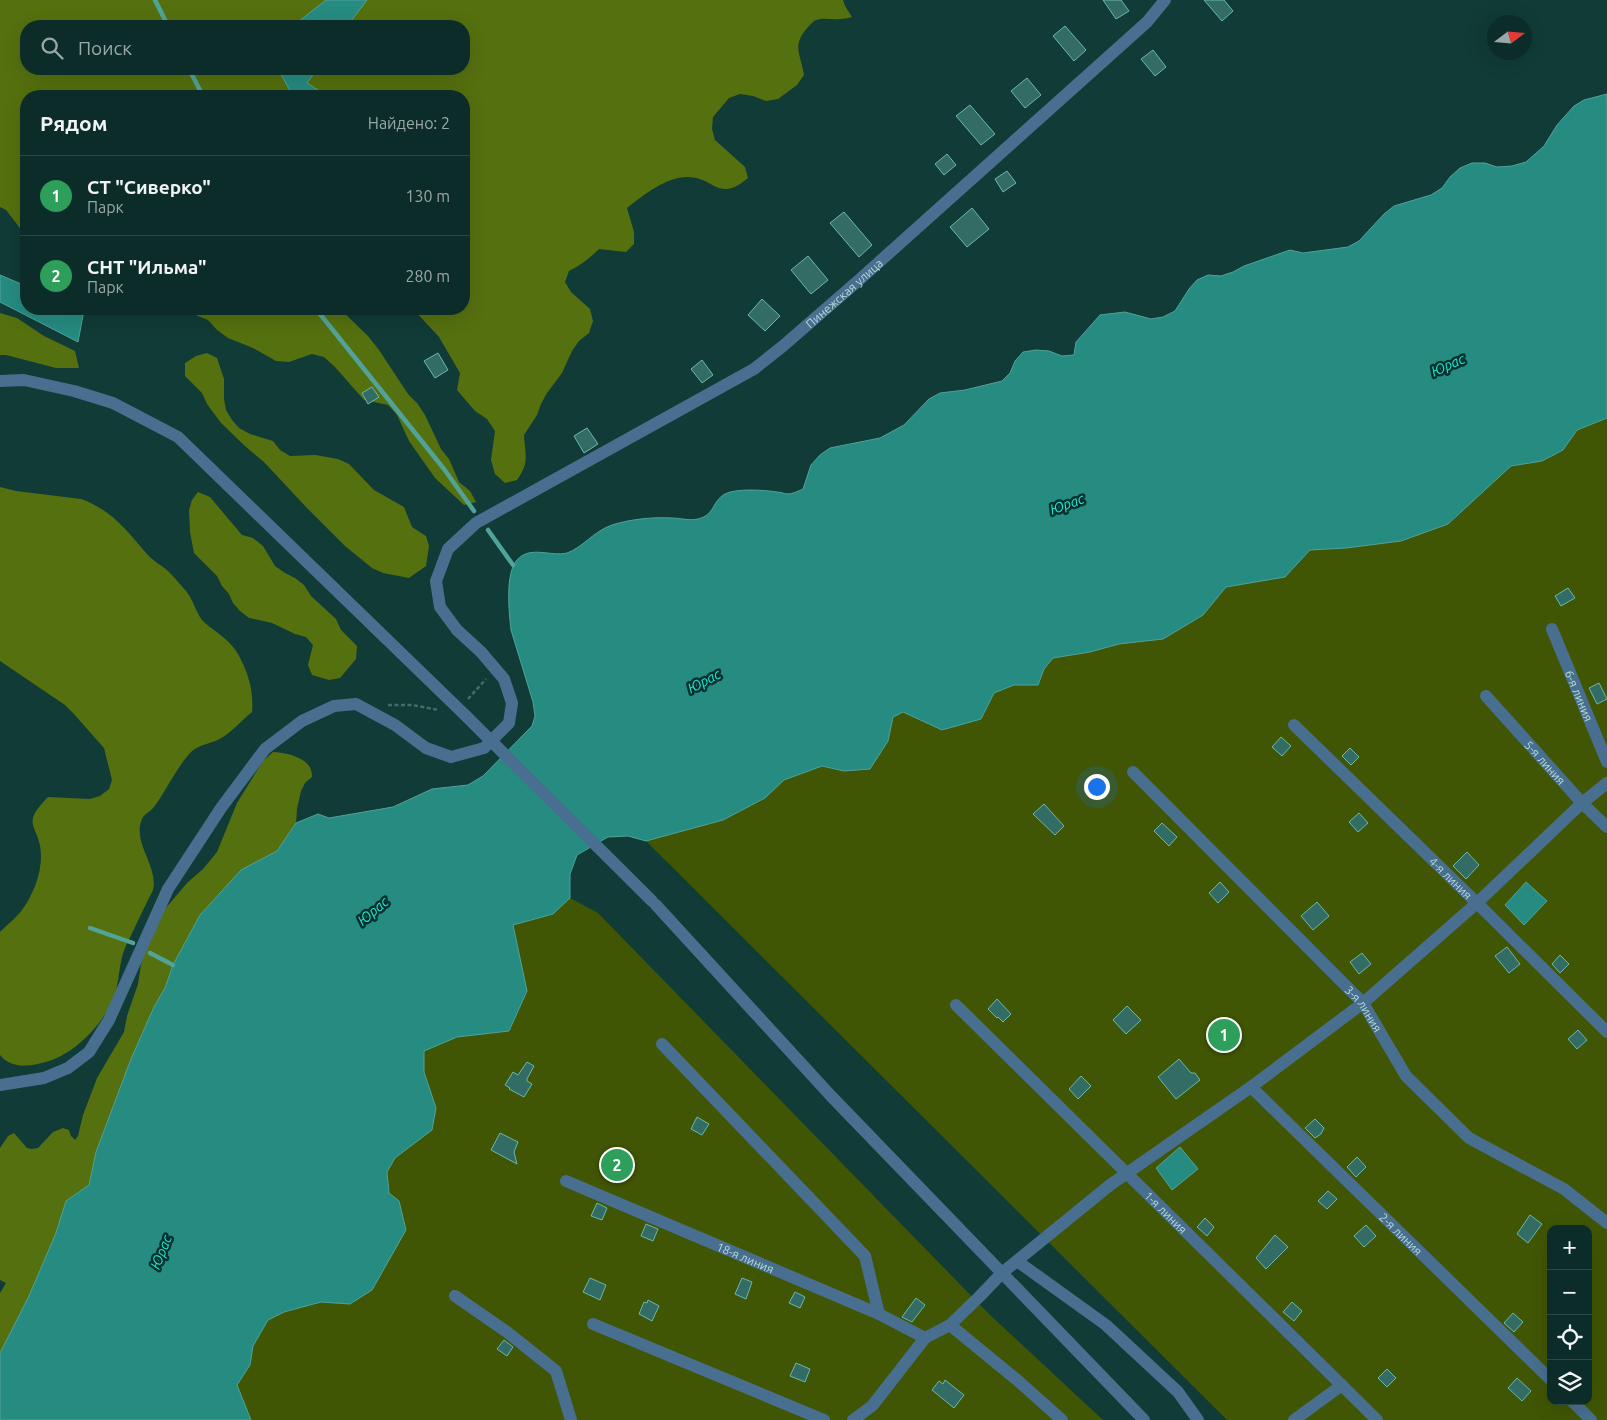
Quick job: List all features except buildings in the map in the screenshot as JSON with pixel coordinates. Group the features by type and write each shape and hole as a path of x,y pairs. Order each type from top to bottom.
{"street":[{"name":"Пинежская улица","path":"0,1085 44,1078 68,1068 89,1052 109,1020 168,889 221,808 265,749 302,721 334,706 356,704 395,725 426,748 451,757 484,748 509,723 512,703 504,679 481,652 457,630 440,607 436,582 448,549 476,523 754,369 859,280 1147,22 1165,0"},
{"path":"0,380 24,380 74,391 114,403 178,437 465,709 654,903 831,1096 1144,1420"},
{"name":"6-я линия","path":"1552,630 1607,762"},
{"name":"5-я линия","path":"1486,696 1582,803 1607,827"},
{"name":"4-я линия","path":"1294,725 1607,1032"},
{"name":"3-я линия","path":"1133,772 1364,1003 1406,1076 1468,1138 1564,1189 1607,1223"},
{"path":"853,1420 872,1406 924,1338 950,1325 1002,1273 1110,1185 1251,1087 1364,1003 1477,903 1582,803 1607,782"},
{"name":"1-я линия","path":"956,1005 1377,1420"},
{"path":"662,1044 865,1256 879,1314"},
{"name":"2-я линия","path":"1251,1087 1547,1376"},
{"name":"18-я линия","path":"566,1181 879,1314 924,1338"},
{"path":"1017,1260 1106,1325 1178,1392 1198,1420"},
{"path":"454,1296 507,1332 556,1371 571,1420"},
{"path":"593,1324 824,1420"},
{"path":"950,1325 1016,1379 1062,1420"},
{"path":"1294,1420 1342,1385"},
{"path":"1576,1405 1591,1420"}],"path":[{"path":"384,705 465,709 484,680"}],"shaded area":[{"path":"1607,418 1607,1420 1227,1420 646,841 723,820 765,798 784,780 822,766 845,771 888,741 893,717 903,712 942,730 980,719 994,693 1014,685 1038,685 1044,669 1053,658 1090,652 1119,644 1163,639 1203,615 1226,587 1285,577 1310,550 1346,548 1448,524 1511,466 1542,461 1563,450 1577,430"},
{"path":"570,898 598,913 988,1313 1103,1420 251,1420 237,1385 250,1365 253,1346 268,1319 284,1312 321,1302 350,1304 389,1193 387,1172 394,1158 432,1130 436,1108 424,1072 424,1051 457,1037 509,1031 527,991 513,925 553,914"}],"green space":[{"path":"0,0 843,0 852,17 819,19 808,27 798,45 804,75 797,85 778,99 766,101 740,94 729,98 713,117 712,129 715,140 745,167 748,178 730,189 723,189 697,178 688,177 663,183 627,208 634,232 634,244 626,252 599,249 569,271 565,282 571,292 590,309 593,321 589,333 579,341 572,351 562,373 547,393 537,415 524,435 526,458 521,474 517,480 505,483 495,474 491,460 495,431 487,419 475,411 457,390 460,373 439,337 419,315 470,315 470,90 20,90 20,228 6,210 0,207"},
{"path":"0,313 17,318 44,336 75,351 79,368 56,368 0,355"},
{"path":"196,315 346,315 368,336 408,394 417,403 425,415 441,449 449,459 459,482 470,491 476,502 464,505 435,478 409,441 397,415 388,405 364,400 324,357 312,354 289,362 276,361 253,348 228,338 208,320"},
{"path":"207,353 217,358 224,379 226,410 239,428 250,434 273,441 280,450 290,456 315,455 338,459 349,464 374,490 404,507 412,527 426,536 429,546 426,566 409,578 383,573 372,568 345,546 264,462 221,423 207,404 202,393 185,376 185,363 196,356"},
{"path":"0,487 16,491 81,499 110,515 126,529 149,556 168,571 189,595 202,620 235,649 247,675 252,697 252,712 223,737 193,750 154,807 143,817 140,835 152,872 153,890 125,948 115,994 102,1019 87,1037 68,1052 49,1061 23,1066 10,1063 0,1055 0,932 22,910 30,898 38,877 41,856 38,838 33,826 34,815 48,797 90,799 100,796 109,789 112,780 104,748 73,713 65,705 0,661"},
{"path":"198,492 210,497 242,535 253,538 263,546 275,566 304,585 311,596 336,619 341,630 357,646 356,659 340,678 329,680 312,675 308,665 313,645 306,637 272,623 249,618 233,603 217,576 194,553 190,532 189,510 192,500"},
{"path":"273,752 292,755 304,761 311,771 312,777 305,783 301,791 296,823 277,851 241,870 200,915 173,965 165,988 154,1007 131,1059 96,1152 89,1185 66,1201 56,1233 29,1296 0,1353 0,1293 6,1283 0,1280 0,1148 8,1136 14,1133 27,1148 32,1149 38,1148 53,1132 63,1128 69,1130 75,1140 78,1136 83,1115 97,1078 124,1032 127,1016 138,984 141,964 159,916 217,852 237,803 263,761"}],"water":[{"path":"326,0 367,0 352,20 301,20"},
{"path":"281,75 313,75 307,83 318,90 290,90"},
{"name":"Юрас","path":"1607,94 1607,418 1577,430 1563,450 1542,461 1511,466 1448,524 1401,541 1346,548 1310,550 1285,577 1226,587 1203,615 1163,639 1119,644 1090,652 1053,658 1044,669 1038,685 1014,685 994,693 981,719 942,730 903,712 893,717 888,741 870,769 844,771 822,766 784,780 765,798 723,820 646,841 628,836 608,837 577,855 570,874 570,898 553,914 513,925 527,991 509,1031 457,1037 424,1051 424,1072 436,1108 432,1130 395,1158 387,1172 389,1193 399,1201 406,1230 372,1290 350,1304 321,1302 284,1312 268,1320 253,1346 250,1365 237,1385 251,1420 0,1420 0,1353 29,1296 56,1233 66,1201 89,1185 96,1152 131,1059 154,1007 165,988 173,965 200,915 241,870 277,851 296,823 318,814 329,818 393,807 432,789 468,785 483,776 532,726 535,716 533,702 511,630 509,614 509,583 513,566 517,560 528,553 534,552 561,554 573,551 606,528 627,521 657,518 698,519 708,514 721,497 730,492 758,490 792,494 803,489 811,465 830,448 880,438 904,425 929,399 940,393 965,390 1002,381 1010,373 1015,361 1023,352 1036,350 1049,351 1062,356 1074,355 1076,342 1100,315 1125,312 1151,319 1163,317 1175,311 1197,280 1208,275 1221,276 1290,250 1303,253 1348,247 1359,241 1394,206 1431,195 1442,188 1460,168 1472,163 1485,163 1497,167 1512,166 1526,162 1544,146 1557,125 1574,106 1584,100"},
{"path":"0,275 20,283 20,312 0,302"},
{"path":"25,315 83,315 78,342"},
{"path":"1526,882 1547,901 1524,925 1505,905"},
{"path":"1180,1147 1198,1169 1172,1190 1156,1168"}],"waterway":[{"path":"155,0 165,20"},
{"path":"192,75 200,90"},
{"path":"321,315 444,469 474,511"},
{"path":"488,530 513,565"},
{"path":"90,928 133,943"},
{"path":"150,953 173,965"}],"place":[{"name":"СТ \"Сиверко\"","path":"1224,1035"},
{"name":"СНТ \"Ильма\"","path":"617,1165"}]}
